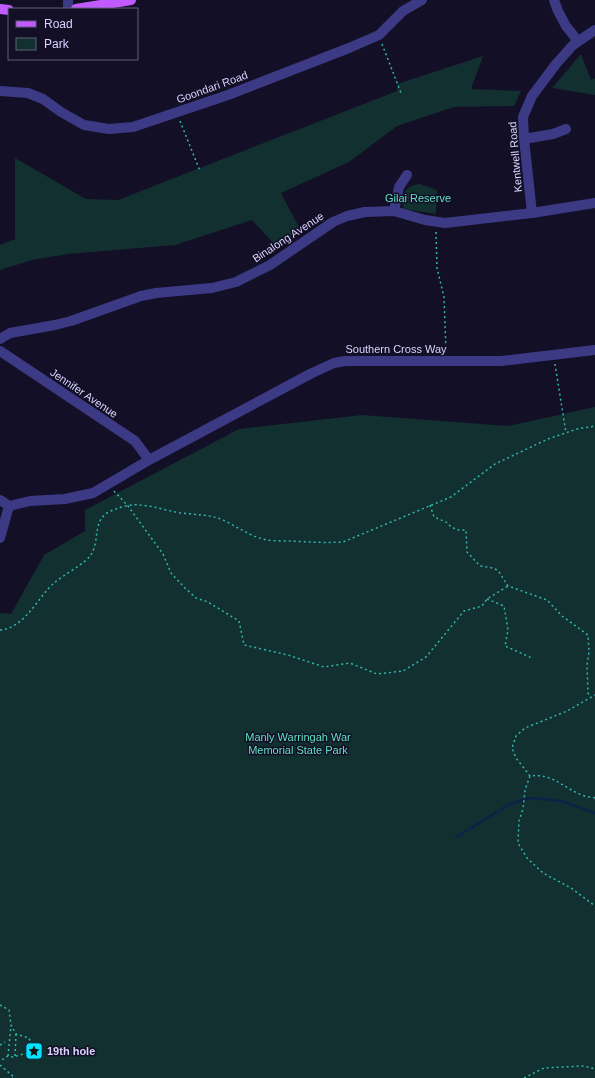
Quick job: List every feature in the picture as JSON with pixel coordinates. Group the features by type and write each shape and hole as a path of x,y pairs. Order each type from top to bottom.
{"main road":[{"path":"82,8 131,0"}],"street":[{"name":"Goondari Road","path":"0,91 28,93 43,99 61,112 84,125 109,129 133,127 228,95 379,35 403,11 422,0"},
{"path":"554,0 563,21 578,42"},
{"name":"Kentwell Road","path":"532,213 523,117 532,96 556,64 573,45 595,30"},
{"path":"524,139 553,134 566,129"},
{"path":"394,211 399,187 407,175"},
{"name":"Binalong Avenue","path":"0,338 10,333 71,321 141,296 156,293 212,288 236,282 270,265 333,222 347,216 365,212 394,211 425,220 445,223 532,213 595,203"},
{"name":"Southern Cross Way","path":"9,506 30,500 65,499 93,492 149,460 312,373 334,363 346,361 501,361 595,350"},
{"name":"Jennifer Avenue","path":"0,351 135,441 149,460"},
{"path":"0,500 9,506 0,538"}],"path":[{"path":"379,35 401,93"},
{"path":"177,112 200,170"},
{"path":"436,222 437,268 444,297 446,361"},
{"path":"553,355 566,433"},
{"path":"0,630 19,622 53,584 90,557 95,546 97,527 100,521 106,514 114,509 140,505 182,513 207,515 223,520 242,532 267,540 330,543 343,542 450,497 495,464 548,439 595,426"},
{"path":"107,484 128,506 163,554 171,573 185,588 196,598 208,602 239,621 244,645 288,655 324,667 350,664 377,674 403,671 426,657 464,611 482,606 487,599 508,586"},
{"path":"430,505 434,516 448,523 457,530 466,530 467,552 480,566 499,570 508,586 546,600 562,616 588,636 588,693 591,697"},
{"path":"487,599 504,606 508,630 505,646 532,658"},
{"path":"530,776 516,758 512,748 516,736 525,728 567,711 595,695"},
{"path":"530,776 539,775 556,780 583,795 595,798"},
{"path":"530,776 525,790 523,809 519,821 518,843 527,858 543,873 571,888 595,906"},
{"path":"0,1006 9,1010 11,1025 8,1056"},
{"path":"11,1025 16,1034 15,1056"},
{"path":"0,1061 8,1056 13,1057 34,1051 29,1038 16,1034"},
{"path":"0,1045 5,1042"},
{"path":"0,1066 14,1077 12,1078"},
{"path":"524,1078 544,1068 584,1066 595,1069"}],"green space":[{"path":"581,54 591,80 595,78 595,95 552,88"},
{"path":"483,56 471,89 521,91 514,106 454,107 397,126 349,162 281,193 301,231 277,247 252,220 175,245 68,254 32,260 0,270 0,245 15,239 15,158 86,199 118,200 397,91 397,84"},
{"name":"Gilai Reserve","path":"420,184 437,190 436,214 404,209 401,201 405,191 410,187"},
{"name":"Manly Warringah War Memorial State Park","path":"595,407 595,1078 0,1078 0,613 11,614 44,555 85,531 85,510 239,429 362,415 508,426"}],"waterway":[{"path":"456,837 510,804 529,798 562,801 595,813"}],"place":[{"name":"19th hole","path":"34,1051"}]}
